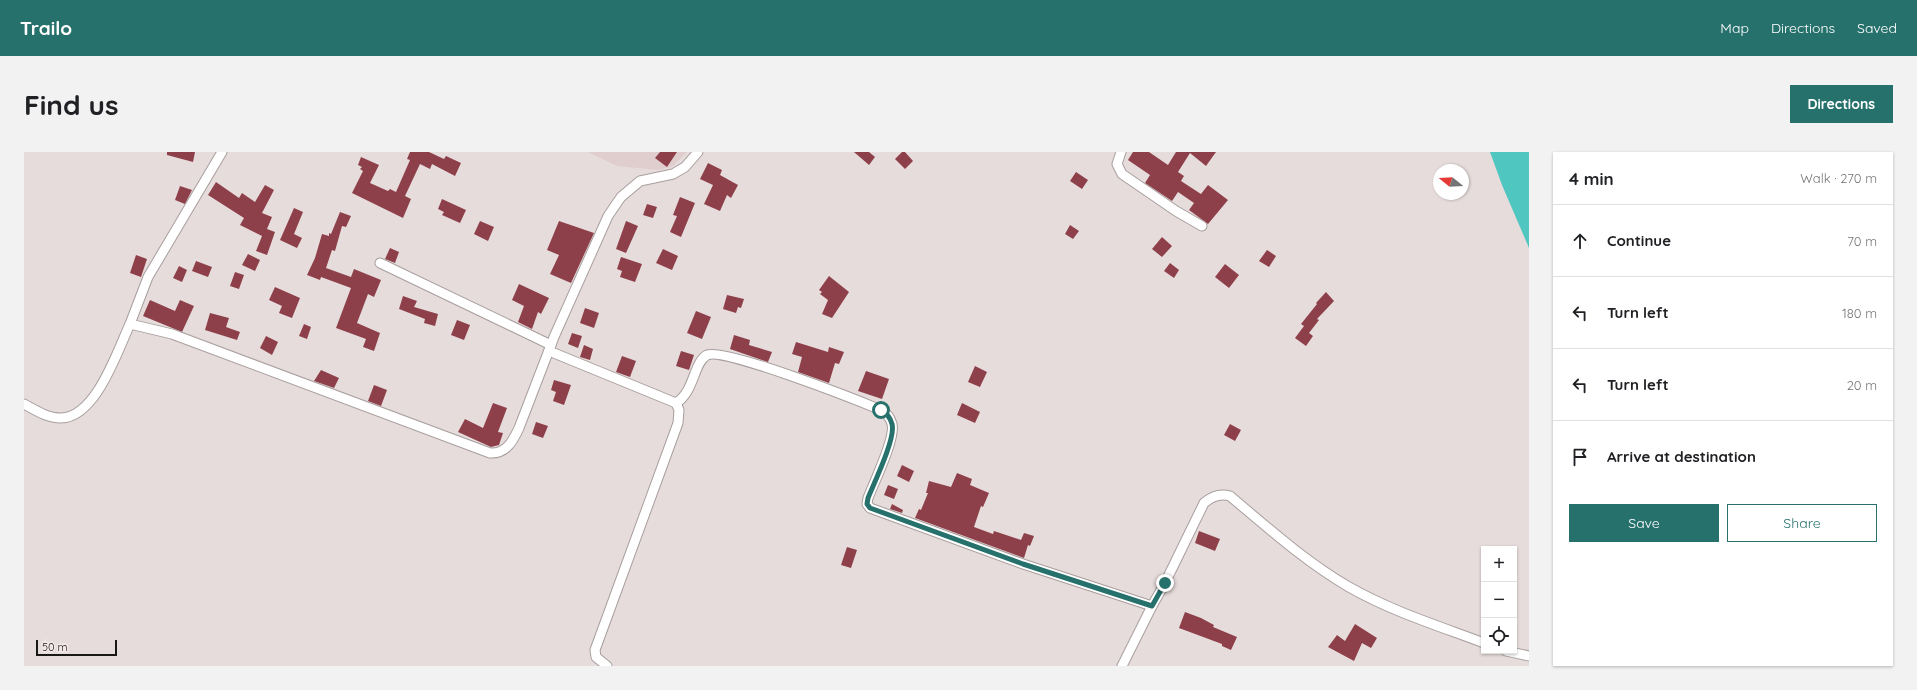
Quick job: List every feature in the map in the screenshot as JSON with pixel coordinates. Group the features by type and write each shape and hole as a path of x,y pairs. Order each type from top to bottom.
{"street":[{"path":"24,404 45,415 60,418 73,416 88,406 98,391 130,324 148,277 222,152"},
{"path":"130,324 172,334 490,453 502,451 514,438 550,348 608,216 621,197 640,180 673,174 685,167 698,152"},
{"path":"1121,152 1117,164 1122,174 1202,226"},
{"path":"380,263 550,348 676,402 679,410 678,423 595,650 596,657 607,666"},
{"path":"676,402 688,392 701,360 708,355 714,354 724,355 760,366 881,410 888,414 892,424 892,436 868,498 867,504 870,508 1016,561 1152,606"},
{"path":"1122,666 1165,583 1204,502 1210,498 1224,494 1230,496 1313,563 1348,586 1405,612 1481,642"},
{"path":"1517,653 1529,656"}],"shaded area":[{"path":"588,152 687,152 673,166 658,170 617,166"}],"water":[{"path":"1490,152 1529,152 1529,248 1502,185"}],"building":[{"path":"167,152 195,152 193,162 167,155"},
{"path":"410,152 429,152 444,159 446,156 461,163 455,176 432,164 430,169 420,164 405,196 411,199 403,218 352,193 363,171 360,169 362,167 358,165 361,157 379,165 370,183 388,191 390,189 396,192 410,160 407,159"},
{"path":"660,152 677,152 667,167 655,158"},
{"path":"854,152 869,152 875,157 869,165"},
{"path":"902,152 905,152 913,161 905,169 895,159"},
{"path":"1133,152 1149,152 1168,165 1176,152 1216,152 1206,166 1190,153 1178,172 1184,176 1181,181 1201,194 1208,185 1228,200 1208,224 1189,210 1194,203 1178,192 1172,201 1145,183 1150,175 1128,160"},
{"path":"708,163 722,170 720,175 738,185 731,198 727,195 720,211 704,204 713,185 700,179"},
{"path":"1076,172 1088,180 1082,189 1070,181"},
{"path":"216,182 239,198 242,193 255,202 265,185 274,190 262,213 272,217 267,229 275,232 267,255 256,251 262,236 240,225 244,218 208,195"},
{"path":"180,186 192,190 185,204 175,200"},
{"path":"680,197 695,203 681,237 670,232 677,216 673,215"},
{"path":"442,199 466,210 460,223 442,215 444,212 438,209"},
{"path":"647,204 657,207 653,218 643,215"},
{"path":"294,208 303,212 294,234 302,238 297,248 280,240"},
{"path":"340,212 351,216 346,227 342,226 335,251 332,250 326,268 351,277 354,269 381,280 374,297 368,294 357,323 380,333 374,351 363,347 366,339 336,328 351,288 321,277 320,280 307,275 315,258 322,234 329,236 329,233 331,234"},
{"path":"480,221 494,227 488,241 474,234"},
{"path":"559,221 594,233 571,283 550,274 559,255 547,250"},
{"path":"626,221 638,226 626,253 616,249"},
{"path":"1070,225 1079,231 1073,239 1065,234"},
{"path":"1162,237 1172,246 1162,257 1152,249"},
{"path":"390,248 399,252 395,263 385,259"},
{"path":"663,249 678,256 672,270 656,263"},
{"path":"1267,250 1276,256 1269,267 1259,261"},
{"path":"248,254 260,260 255,271 242,265"},
{"path":"136,255 147,259 141,277 130,273"},
{"path":"621,257 642,264 635,282 620,277 622,271 617,269"},
{"path":"196,261 212,267 208,277 192,271"},
{"path":"1170,263 1179,270 1174,278 1164,271"},
{"path":"1225,264 1239,275 1229,288 1215,277"},
{"path":"179,266 187,270 182,282 173,278"},
{"path":"235,272 244,275 239,289 230,286"},
{"path":"829,276 849,292 832,318 822,314 828,300 820,294 822,292 819,290"},
{"path":"519,284 549,298 541,314 538,312 532,329 518,322 524,306 512,300"},
{"path":"275,287 300,298 292,318 279,313 282,306 269,300"},
{"path":"1326,292 1334,301 1317,319 1319,320 1309,333 1313,336 1306,346 1295,338 1304,326 1301,324"},
{"path":"727,295 744,299 741,308 738,307 736,313 723,309"},
{"path":"403,296 417,301 414,307 438,314 435,326 424,323 425,319 399,309"},
{"path":"150,300 175,311 180,300 194,306 182,332 143,316"},
{"path":"585,308 599,313 594,328 580,323"},
{"path":"696,311 711,317 702,339 687,333"},
{"path":"210,313 229,318 226,327 240,332 237,340 205,330"},
{"path":"457,320 470,325 464,340 451,335"},
{"path":"304,324 311,327 307,339 299,336"},
{"path":"572,333 582,336 578,348 568,344"},
{"path":"734,335 750,340 749,345 772,352 768,362 730,349"},
{"path":"266,336 278,342 272,355 260,348"},
{"path":"796,342 828,352 829,347 844,352 839,364 835,363 829,383 798,372 802,357 792,354"},
{"path":"584,345 593,349 590,360 580,357"},
{"path":"681,351 694,355 689,370 676,366"},
{"path":"622,356 636,361 630,377 616,372"},
{"path":"975,366 987,372 980,387 968,382"},
{"path":"321,370 339,378 334,388 314,381"},
{"path":"866,371 889,379 882,399 858,391"},
{"path":"554,380 571,385 564,405 553,401 556,392 551,390"},
{"path":"374,385 387,390 381,406 368,401"},
{"path":"493,403 507,408 498,432 503,433 499,445 491,447 458,432 465,419 483,428"},
{"path":"962,403 980,412 975,423 957,415"},
{"path":"536,422 548,426 543,438 532,434"},
{"path":"1230,424 1241,430 1235,441 1224,435"},
{"path":"902,465 914,471 909,482 897,476"},
{"path":"957,473 972,479 970,485 989,493 983,507 981,506 974,527 993,534 994,531 1021,540 1024,533 1034,536 1030,546 1028,545 1024,558 915,518 919,509 921,510 928,493 926,493 929,481 951,487"},
{"path":"888,485 898,489 894,499 884,495"},
{"path":"892,504 903,510 902,513 890,509"},
{"path":"1199,531 1220,539 1215,551 1195,543"},
{"path":"847,547 857,550 851,568 841,565"},
{"path":"1185,612 1201,618 1214,625 1213,627 1237,637 1231,650 1222,646 1222,644 1179,628"},
{"path":"1355,624 1377,638 1371,648 1362,643 1354,661 1328,647 1337,635 1345,641"}],"route":[{"path":"881,410 888,414 892,424 892,436 868,498 867,504 876,512 1023,564 1152,606 1165,583"}]}
